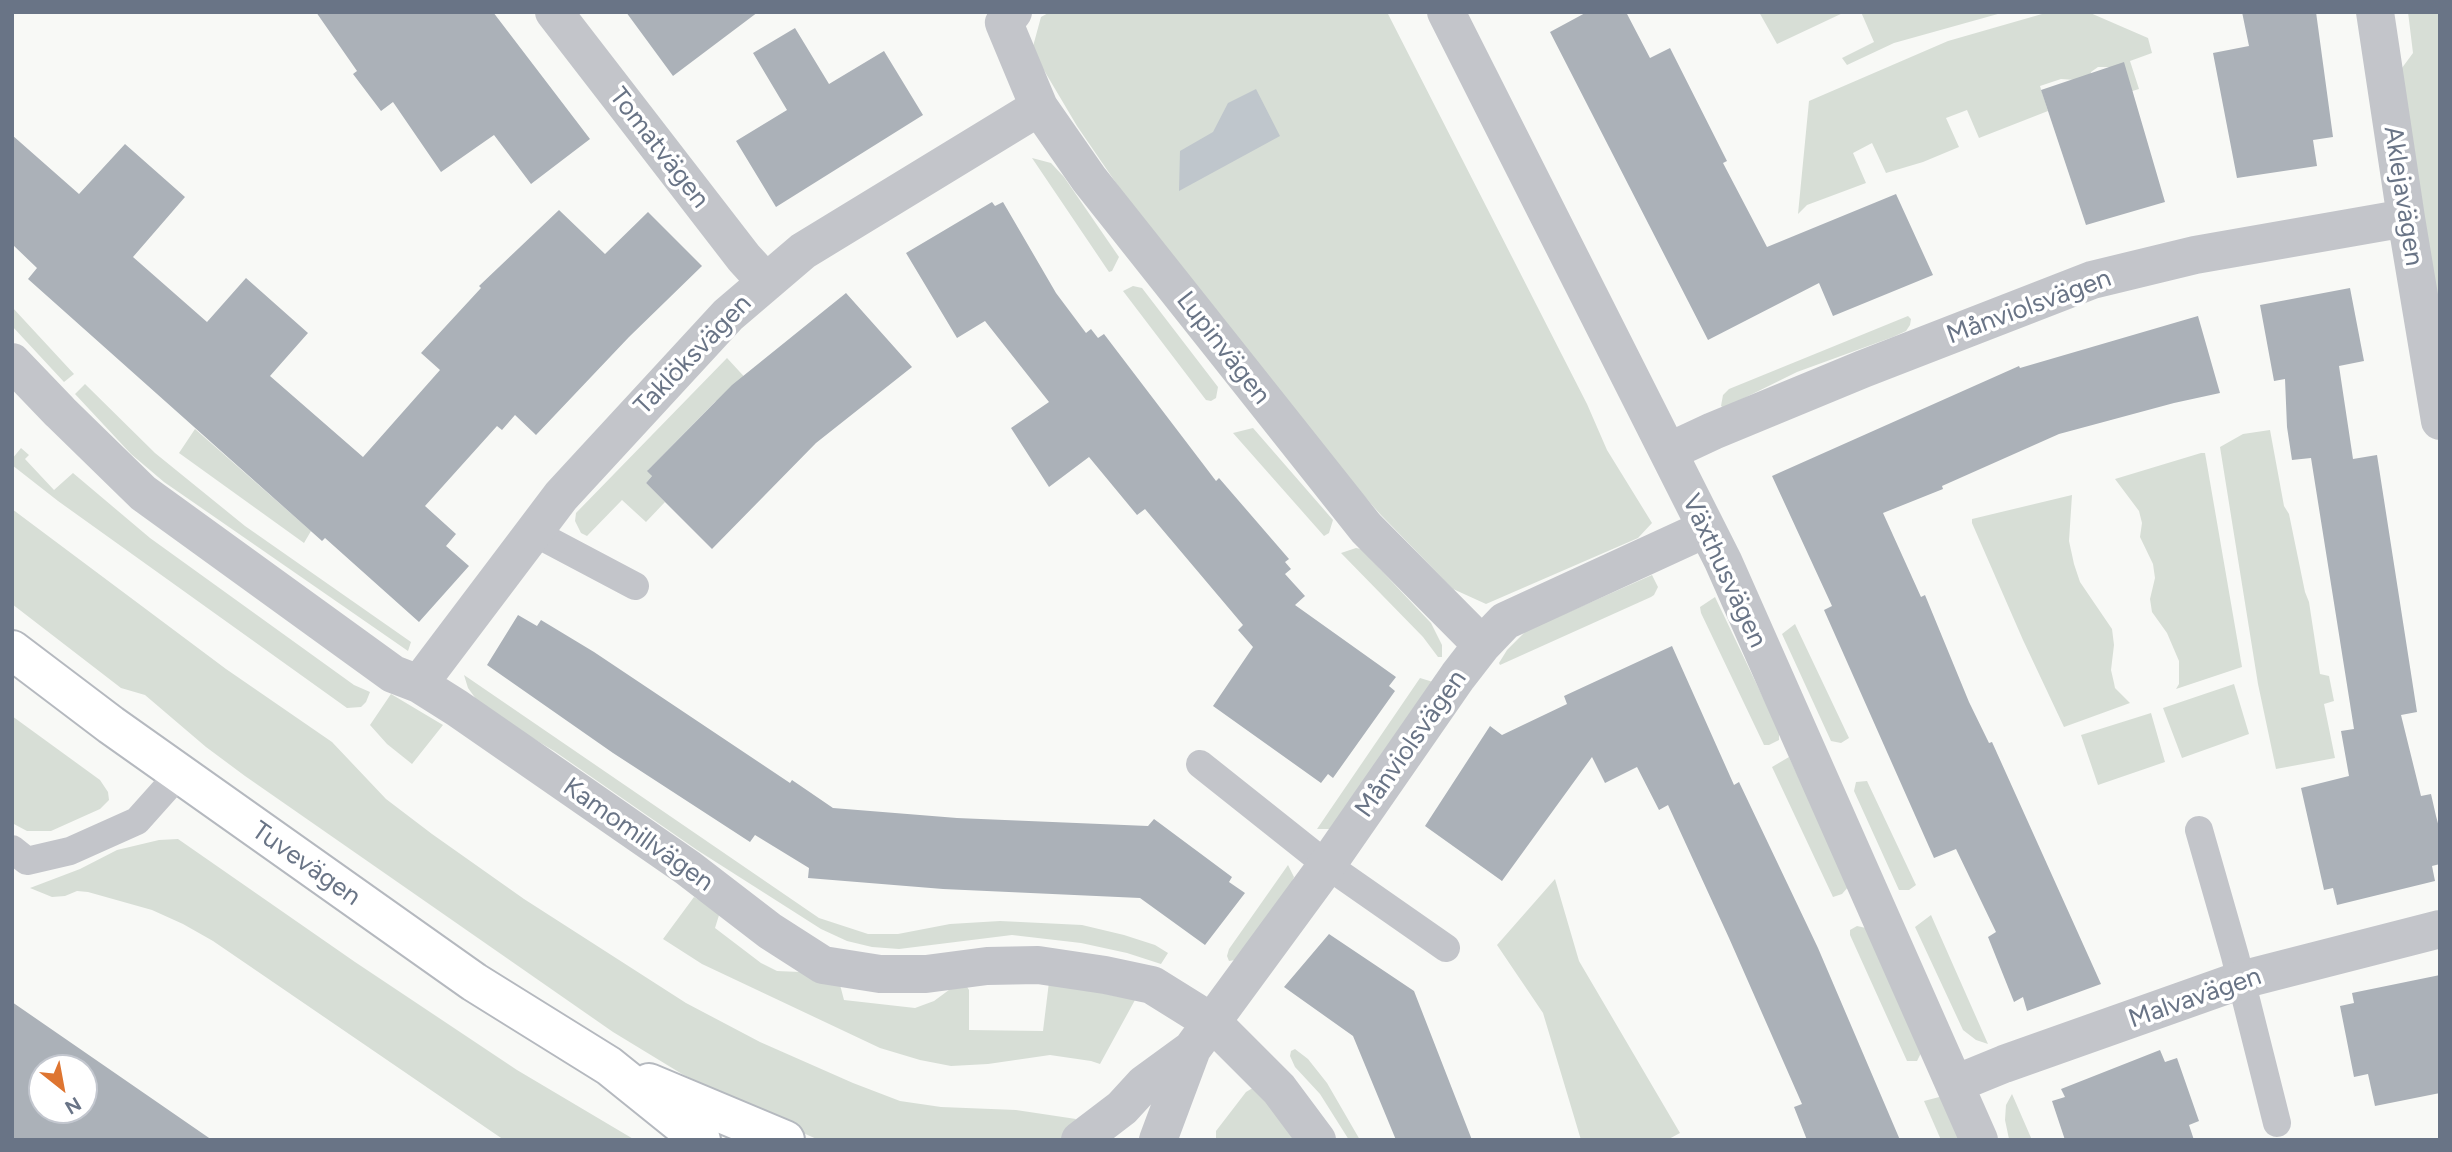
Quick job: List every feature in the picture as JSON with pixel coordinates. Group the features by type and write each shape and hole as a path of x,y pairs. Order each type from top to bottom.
{"main road":[{"name":"Tuvevägen","path":"12,650 179,774 474,982 608,1066 701,1140"},
{"name":"Tuvevägen","path":"608,1066 785,1140"}],"street":[{"name":"Tomatvägen","path":"554,12 744,258 766,282"},
{"name":"Växthusvägen","path":"1446,12 1727,572 1979,1140"},
{"name":"Aklejavägen","path":"2375,12 2440,421"},
{"name":"Lupinvägen","path":"1009,18 1039,107 1089,179 1366,528 1482,645"},
{"name":"Taklöksvägen","path":"419,684 561,496 728,315 803,251 1039,107"},
{"name":"Månviolsvägen","path":"1668,452 1858,372 2092,280 2195,255 2406,218"},
{"name":"Kamomillvägen","path":"12,362 143,493 393,674 419,684 688,868 770,931 822,965 880,974 926,974 987,966 1038,965 1152,985 1202,1036 1279,1089 1317,1140"},
{"name":"Månviolsvägen","path":"1158,1140 1202,1036 1482,645 1504,621 1705,529"},
{"name":"Malvavägen","path":"1955,1084 2241,980 2440,929"},
{"name":"Månviolsvägen","path":"1080,1140 1122,1108 1144,1084 1202,1036"}],"lane":[{"path":"533,531 635,586"},
{"path":"1200,764 1327,865 1446,948"},
{"path":"12,849 27,861 70,851 126,826 137,821 179,774"},
{"path":"2199,830 2277,1123"}],"shaded area":[{"path":"1050,12 1387,12 1587,404 1607,450 1652,523 1638,538 1486,604 1453,589 1380,514 1284,405 1153,237 1077,126 1032,50 1041,17"},
{"path":"1759,12 1845,12 1777,44"},
{"path":"1861,12 2005,12 1894,43 1847,65 1842,58 1874,42"},
{"path":"2049,12 2088,12 2148,38 2152,53 2130,61 2139,89 2129,92 2117,70 2098,67 2091,72 2090,81 2061,79 2040,86 2048,111 1979,138 1967,110 1946,118 1959,147 1886,173 1872,143 1853,153 1866,183 1807,205 1798,214 1809,101 1948,41"},
{"path":"2408,12 2440,12 2440,341 2399,72 2413,53"},
{"path":"1256,89 1280,136 1179,191 1180,151 1213,132 1228,103"},
{"path":"1032,158 1051,163 1064,177 1119,257 1112,271 1109,272"},
{"path":"1133,286 1142,288 1218,387 1216,398 1206,400 1123,291"},
{"path":"12,307 74,374 64,382 12,326"},
{"path":"1908,316 1911,319 1906,331 1797,372 1724,408 1721,406 1723,395 1729,389"},
{"path":"727,358 751,384 715,402 648,470 652,476 646,483 665,502 646,522 622,500 587,536 581,533 575,521 576,513"},
{"path":"85,384 155,453 245,526 411,642 408,651 164,482 131,454 75,394"},
{"path":"1253,428 1333,520 1329,533 1324,536 1233,433"},
{"path":"195,429 311,531 304,543 179,453"},
{"path":"2270,430 2284,506 2289,514 2309,602 2320,674 2329,676 2334,701 2324,704 2335,758 2276,769 2258,684 2220,447 2243,434"},
{"path":"21,448 29,455 25,459 54,490 73,473 150,538 354,685 370,692 366,702 361,707 347,708 58,501 12,465 12,459"},
{"path":"2205,453 2242,667 2176,689 2179,684 2179,661 2167,633 2152,612 2150,599 2155,578 2153,564 2140,537 2142,523 2139,511 2115,479"},
{"path":"2072,495 2069,541 2074,564 2080,582 2112,629 2114,645 2111,670 2115,688 2130,703 2064,727 2023,640 1972,519"},
{"path":"12,509 226,669 332,742 386,799 432,834 524,899 686,1003 760,1042 900,1101 941,1107 1016,1110 1076,1119 1063,1140 819,1140 762,1115 682,1074 613,1032 245,776 145,695 121,688 12,604"},
{"path":"1361,549 1431,623 1442,645 1442,657 1438,657 1423,637 1341,553"},
{"path":"1652,575 1658,587 1651,597 1500,665 1507,650 1526,631"},
{"path":"1715,597 1779,731 1779,740 1769,745 1764,745 1701,613 1700,607"},
{"path":"1795,624 1849,738 1841,743 1831,741 1782,634"},
{"path":"464,675 819,918 868,934 898,934 950,924 1000,921 1082,925 1155,945 1168,953 1161,964 1081,943 1012,935 899,949 872,947 847,941 821,929 697,850 554,751 491,713 468,688"},
{"path":"1420,678 1433,682 1332,829 1317,829"},
{"path":"2234,684 2249,734 2182,758 2163,708"},
{"path":"391,694 443,725 412,764 387,744 370,725"},
{"path":"2151,713 2165,762 2098,785 2081,735"},
{"path":"12,716 100,780 108,792 109,800 100,809 51,831 27,831 12,823"},
{"path":"1789,757 1849,886 1842,894 1833,897 1772,767"},
{"path":"1867,781 1916,885 1909,890 1899,890 1854,791 1856,782"},
{"path":"178,839 517,1070 635,1140 504,1140 213,941 183,924 152,910 88,892 77,891 52,897 30,888 80,869 117,850 159,840"},
{"path":"1288,865 1294,877 1291,884 1235,960 1229,961 1229,949"},
{"path":"1555,879 1579,961 1680,1133 1667,1140 1581,1140 1543,1013 1497,945"},
{"path":"694,897 720,912 715,928 761,963 777,971 800,972 839,981 844,1000 915,1008 934,1001 953,987 966,985 969,990 969,1030 1043,1031 1049,982 1135,1000 1100,1064 1050,1055 951,1066 920,1060 880,1048 702,964 663,939"},
{"path":"1931,915 1988,1044 1976,1040 1963,1030 1915,927"},
{"path":"1857,926 1866,928 1923,1049 1917,1061 1907,1061 1850,935 1850,930"},
{"path":"1295,1049 1308,1059 1327,1083 1360,1140 1349,1140 1320,1094 1295,1067 1290,1056"},
{"path":"1256,1086 1302,1140 1216,1140 1216,1131 1246,1092"},
{"path":"2012,1094 2032,1140 2009,1139 2005,1120 2006,1105"},
{"path":"1943,1096 1962,1140 1941,1140 1924,1101"}],"building":[{"path":"316,12 493,12 590,139 531,184 494,135 441,172 393,102 381,111 353,74 357,71"},
{"path":"626,12 758,12 673,76"},
{"path":"1587,12 1626,12 1650,58 1670,48 1727,161 1723,163 1767,247 1896,194 1933,275 1833,316 1819,283 1708,340 1550,32"},
{"path":"2242,12 2316,12 2333,137 2313,140 2317,166 2237,178 2213,53 2249,46"},
{"path":"795,28 829,84 884,51 923,115 776,207 736,141 787,110 753,53"},
{"path":"2124,62 2165,202 2086,225 2041,90"},
{"path":"12,135 79,194 125,144 185,197 133,257 207,322 246,278 308,333 270,376 363,457 440,370 421,353 481,288 479,286 559,210 605,254 648,212 702,266 629,337 536,435 515,415 502,430 497,426 425,506 456,534 446,546 469,566 419,622 325,538 322,541 28,279 37,268 12,244"},
{"path":"992,202 995,206 1003,202 1056,293 1086,333 1091,329 1098,338 1104,334 1216,481 1219,478 1289,559 1285,562 1291,569 1285,574 1305,596 1295,605 1396,677 1389,686 1395,691 1333,778 1328,774 1321,783 1213,706 1253,647 1238,630 1243,625 1145,509 1137,515 1089,457 1049,487 1011,428 1049,402 985,321 957,338 906,253"},
{"path":"2350,288 2364,361 2339,366 2353,459 2377,455 2417,712 2401,715 2421,796 2431,794 2440,831 2440,864 2432,866 2435,881 2337,905 2333,888 2324,890 2301,788 2349,776 2341,731 2354,729 2311,458 2292,460 2287,427 2285,379 2274,381 2260,305"},
{"path":"846,293 912,367 816,443 712,549 646,483 652,476 647,471 732,385"},
{"path":"2198,316 2220,393 2059,434 1942,486 1943,489 1883,513 1921,597 1925,595 1969,702 1989,743 1992,742 2101,984 2027,1011 2023,997 2014,1002 1988,937 1996,932 1956,849 1934,858 1824,610 1832,606 1772,476 2019,366 2020,368"},
{"path":"518,615 537,626 541,620 594,652 790,783 792,780 833,808 957,818 1148,826 1154,819 1232,877 1229,882 1245,893 1205,945 1140,898 943,889 808,878 809,868 755,835 750,842 613,753 487,665"},
{"path":"1672,646 1734,785 1739,782 1818,948 1900,1140 1807,1140 1794,1107 1802,1104 1729,938 1668,805 1659,810 1637,767 1605,783 1592,757 1502,881 1425,826 1490,726 1502,735 1567,704 1564,696"},
{"path":"1329,934 1414,991 1472,1140 1396,1140 1353,1036 1284,987"},
{"path":"2440,975 2440,1093 2375,1106 2368,1074 2354,1077 2340,1006 2354,1003 2352,993"},
{"path":"12,1002 87,1054 28,1054 28,1124 98,1124 98,1061 212,1140 12,1140"},
{"path":"2160,1050 2165,1062 2177,1058 2199,1121 2189,1125 2194,1140 2065,1140 2052,1101 2065,1097 2061,1089"}]}
